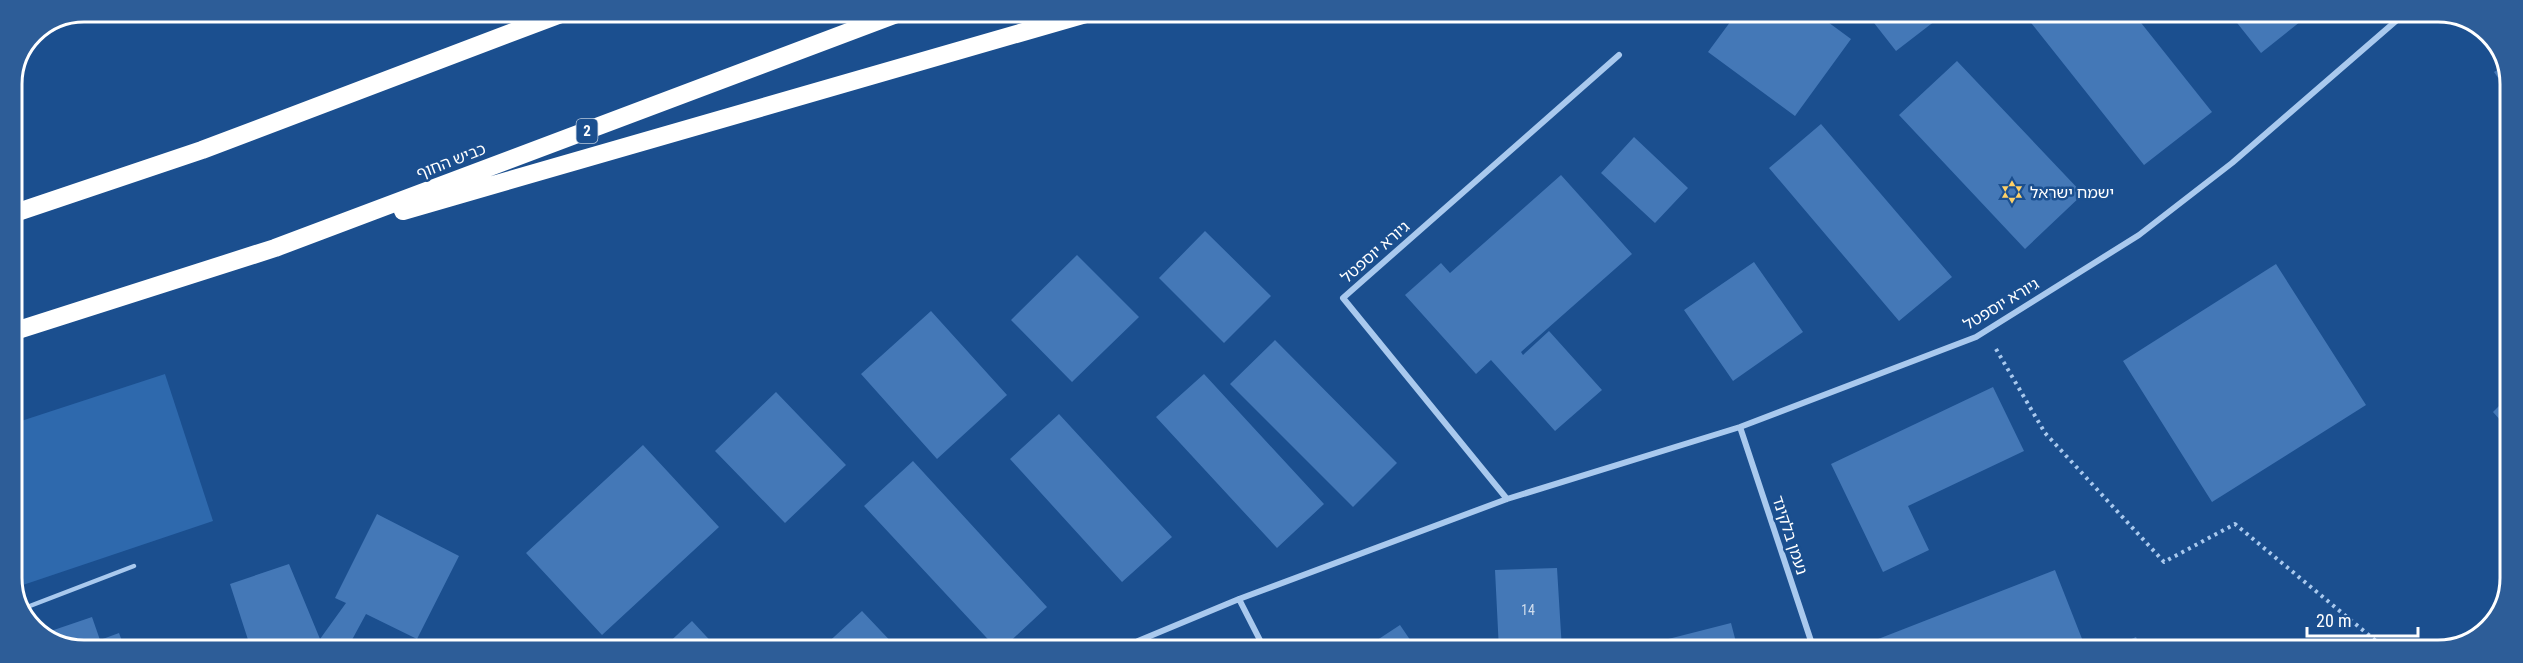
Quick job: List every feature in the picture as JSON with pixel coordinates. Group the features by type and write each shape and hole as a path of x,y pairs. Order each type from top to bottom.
{"highway":[{"path":"22,210 202,150 540,22"},
{"name":"כביש החוף","path":"22,329 275,248 874,22"},
{"path":"275,248 1058,22"}],"street":[{"name":"גיורא יוספטל","path":"1138,640 1239,598 1507,499 1740,428 1976,337 2139,235 2232,163 2395,22"},
{"name":"גיורא יוספטל","path":"1507,499 1344,298 1619,55"},
{"name":"נעמן בלקינד","path":"1740,428 1811,640"},
{"path":"1239,598 1260,640"}],"lane":[{"path":"29,606 134,566"}],"path":[{"path":"1986,331 2045,433 2164,562 2235,524 2375,640"}],"shaded area":[{"path":"165,374 213,521 23,585 23,421"}],"building":[{"path":"1730,22 1828,22 1851,39 1795,116 1708,52"},
{"path":"1873,22 1934,22 1896,51"},
{"path":"2030,22 2140,22 2212,112 2144,165"},
{"path":"2236,22 2300,22 2261,53"},
{"path":"1957,61 2083,194 2025,249 1899,115"},
{"path":"2498,69 2500,81 2494,72"},
{"path":"1821,124 1952,277 1899,321 1769,168"},
{"path":"1634,137 1688,188 1655,223 1601,173"},
{"path":"1561,175 1632,254 1521,352 1523,355 1549,331 1602,390 1555,431 1491,360 1476,374 1405,295 1441,263 1450,273"},
{"path":"1205,231 1271,296 1224,343 1159,278"},
{"path":"1077,255 1139,317 1072,382 1011,320"},
{"path":"1754,262 1803,332 1733,381 1684,310"},
{"path":"2276,264 2366,405 2212,502 2123,361"},
{"path":"931,311 1007,395 937,459 861,374"},
{"path":"1275,340 1397,463 1353,507 1230,384"},
{"path":"1204,374 1324,504 1277,548 1156,417"},
{"path":"1993,387 2024,451 1908,506 1929,550 1883,572 1831,464"},
{"path":"776,392 846,465 785,523 715,451"},
{"path":"2500,405 2500,420 2493,412"},
{"path":"1059,414 1172,537 1122,582 1010,459"},
{"path":"643,445 719,527 602,635 526,553"},
{"path":"913,461 1047,607 1012,640 989,640 864,506"},
{"path":"377,514 459,556 417,639 366,614 352,640 248,640 230,584 289,564 320,639 346,603 335,598"},
{"path":"1557,568 1561,640 1498,640 1495,570"},
{"path":"2055,570 2082,640 1876,640"},
{"path":"862,611 889,640 831,640"},
{"path":"92,617 100,640 76,640 51,631"},
{"path":"692,621 710,640 672,640"},
{"path":"1731,623 1735,640 1664,640"},
{"path":"1400,625 1410,640 1377,640"},
{"path":"119,633 122,640 100,640"}],"place":[{"name":"ישמח ישראל","path":"2012,192"}]}
